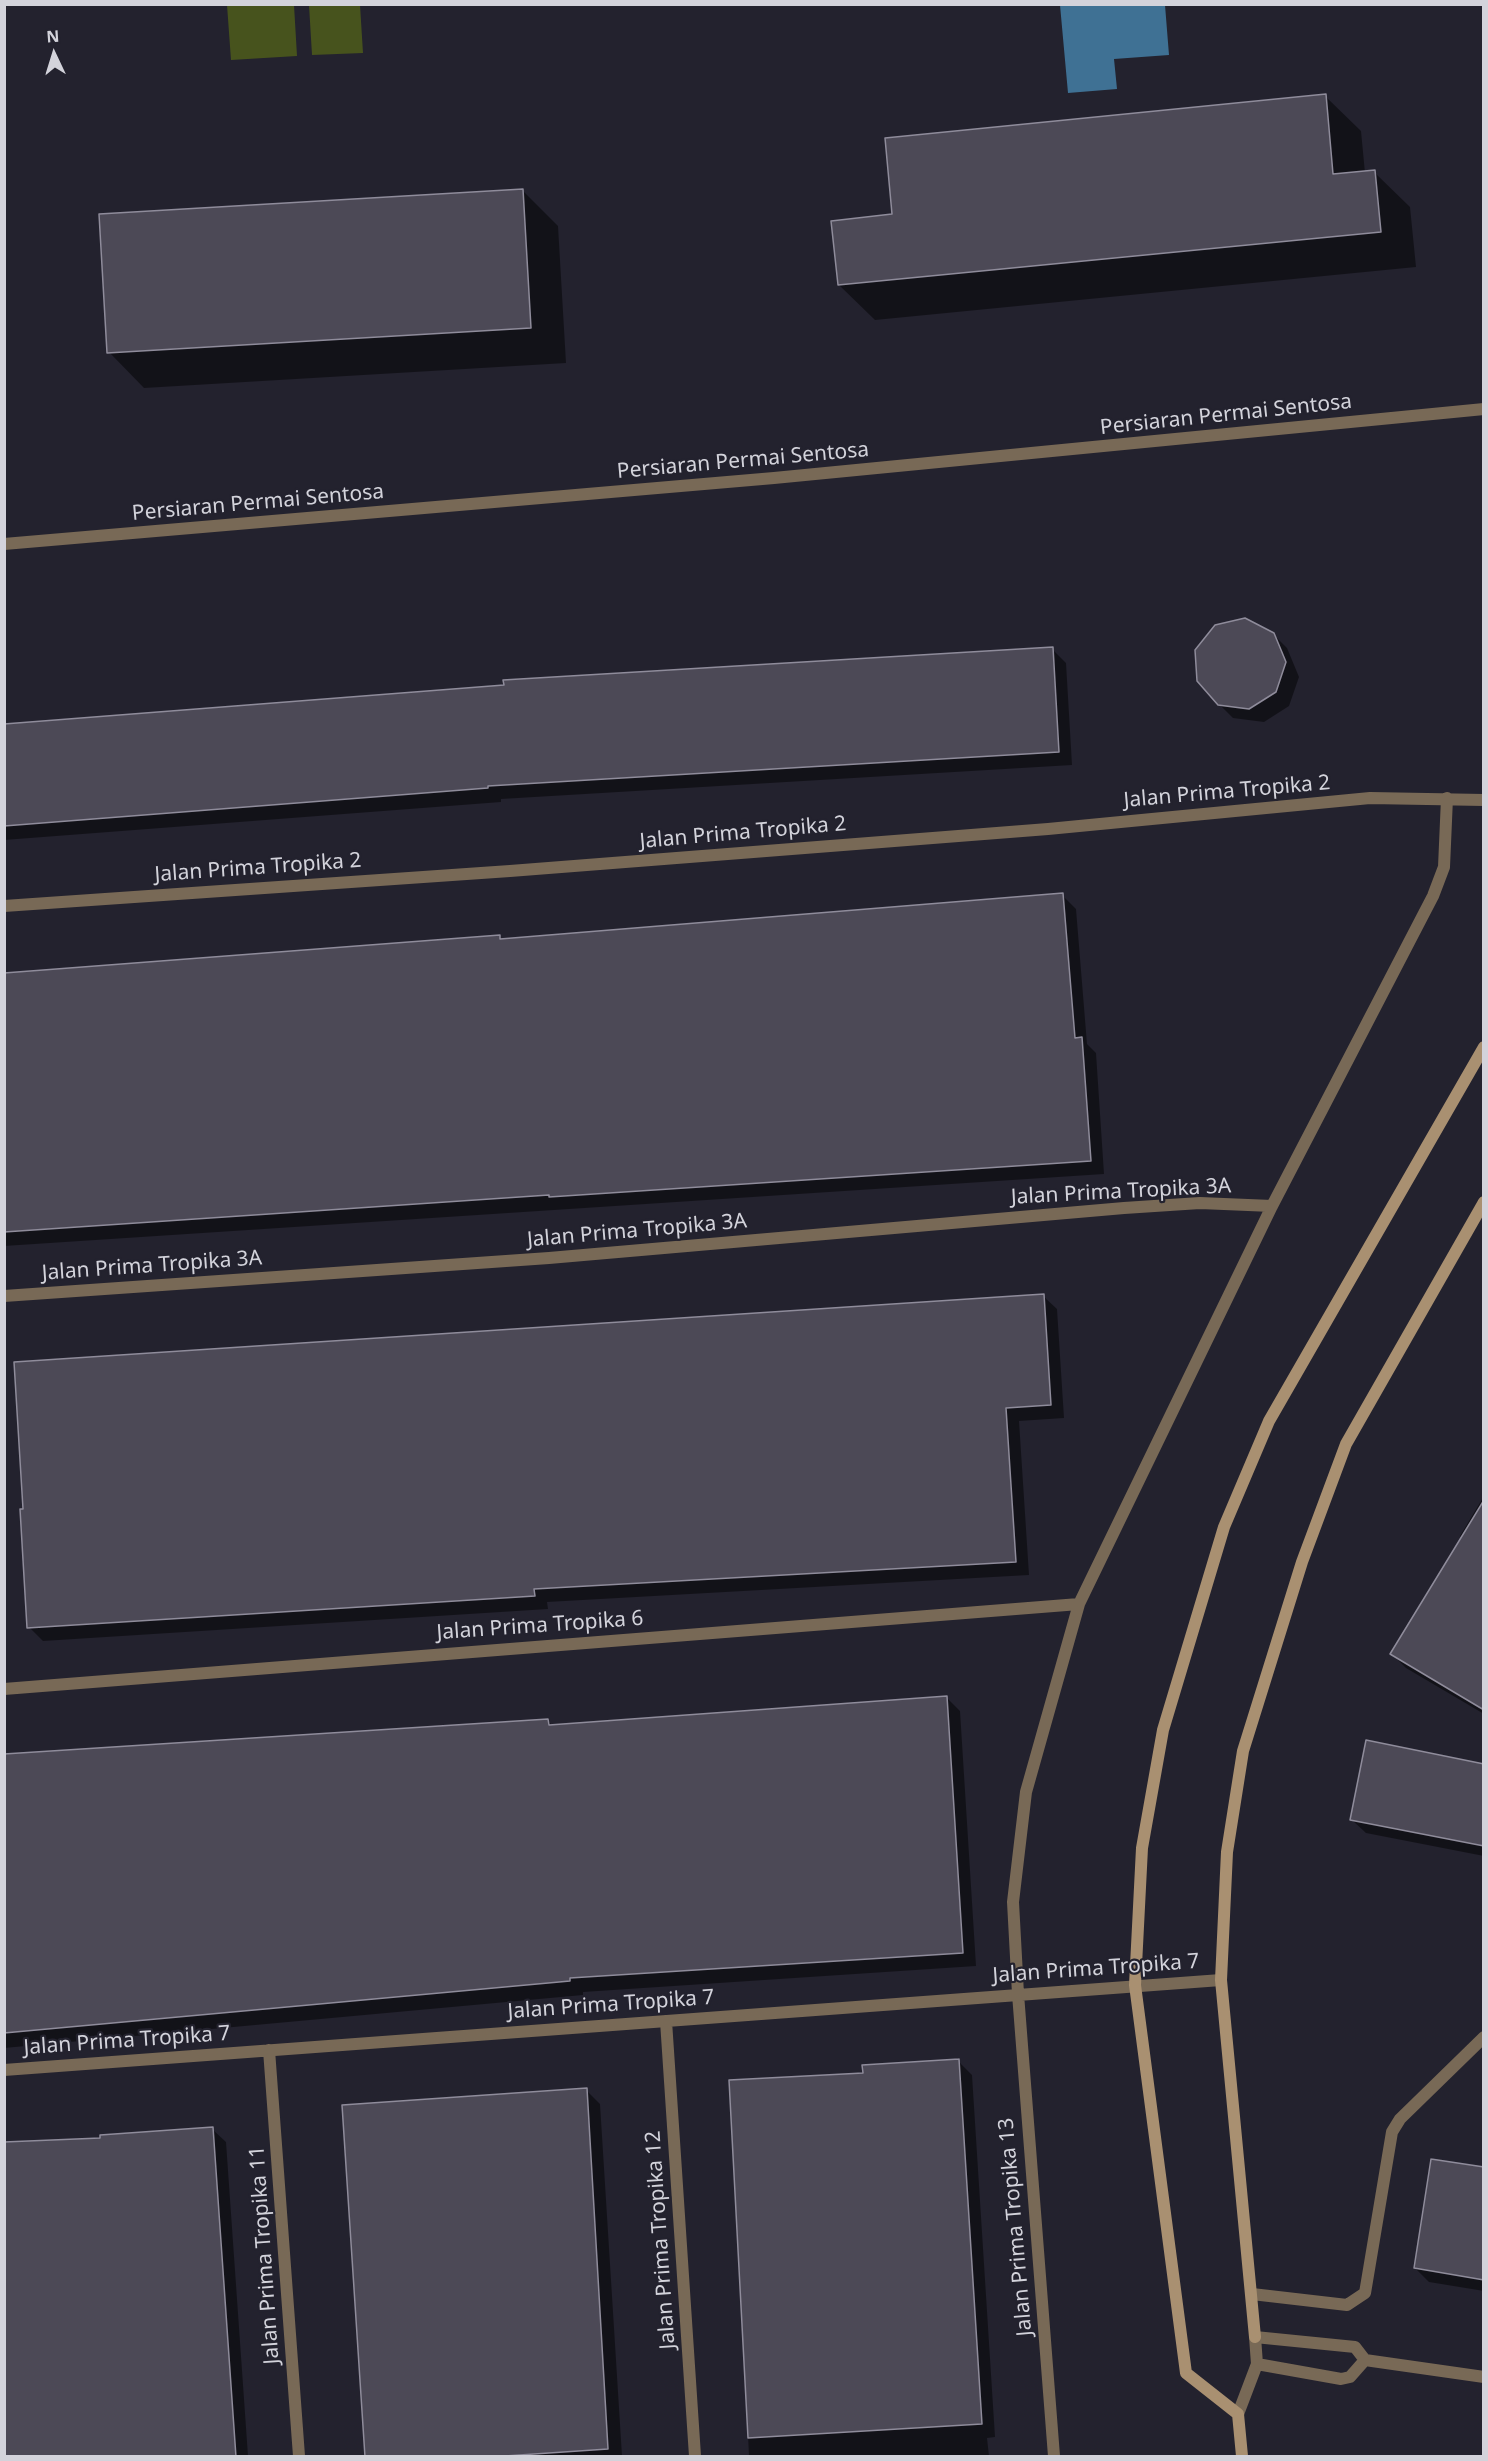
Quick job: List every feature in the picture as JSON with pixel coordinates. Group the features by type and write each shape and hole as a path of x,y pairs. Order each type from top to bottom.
{"street":[{"name":"Persiaran Permai Sentosa","path":"4,544 774,478 1484,409"},
{"name":"Jalan Prima Tropika 2","path":"4,906 510,871 1048,829 1370,798 1484,800"},
{"name":"Jalan Prima Tropika 13","path":"1054,2457 1013,1902 1026,1792 1079,1604 1272,1206 1433,896 1444,867 1447,798"},
{"path":"1238,2414 1186,2373 1135,1985 1142,1848 1163,1730 1224,1527 1269,1420 1484,1047"},
{"path":"1242,2457 1238,2414 1257,2364 1221,1980 1227,1852 1243,1751 1302,1562 1346,1444 1484,1202"},
{"name":"Jalan Prima Tropika 3A","path":"4,1296 549,1258 1124,1208 1200,1203 1272,1206"},
{"name":"Jalan Prima Tropika 6","path":"4,1689 1079,1604"},
{"name":"Jalan Prima Tropika 7","path":"4,2070 1221,1980"},
{"name":"Jalan Prima Tropika 12","path":"666,2020 695,2457"},
{"path":"1251,2294 1347,2305 1365,2293 1392,2132 1400,2119 1484,2037"},
{"name":"Jalan Prima Tropika 11","path":"269,2050 300,2457"},
{"path":"1254,2337 1355,2347 1365,2360 1484,2377"},
{"path":"1257,2364 1341,2379 1350,2377 1365,2360"}],"green space":[{"path":"227,5 294,5 297,56 231,60"},
{"path":"309,5 360,5 363,53 312,55"}],"water":[{"path":"1060,5 1165,5 1169,55 1114,59 1117,89 1068,93"}],"building":[{"path":"1326,94 1333,174 1375,170 1381,232 838,285 831,221 892,214 885,138"},
{"path":"523,189 531,328 107,353 99,214"},
{"path":"1245,618 1274,633 1286,662 1276,692 1249,709 1218,705 1197,681 1195,650 1215,625"},
{"path":"1053,647 1059,752 488,786 488,788 4,826 4,724 504,685 503,680"},
{"path":"1063,893 1075,1038 1082,1037 1091,1161 4,1232 4,973 500,935 500,939"},
{"path":"1044,1294 1051,1405 1006,1408 1016,1562 534,1589 535,1596 27,1628 20,1509 23,1509 14,1362"},
{"path":"1484,1500 1484,1710 1390,1654"},
{"path":"947,1696 963,1953 570,1978 570,1981 4,2033 4,1754 548,1719 549,1725"},
{"path":"1366,1740 1484,1764 1484,1846 1350,1820"},
{"path":"959,2059 982,2424 748,2438 729,2080 863,2073 862,2065"},
{"path":"587,2088 608,2449 490,2457 365,2457 342,2105"},
{"path":"213,2127 236,2457 4,2457 4,2142 100,2138 100,2135"},
{"path":"1431,2159 1484,2167 1484,2280 1414,2268"}]}
